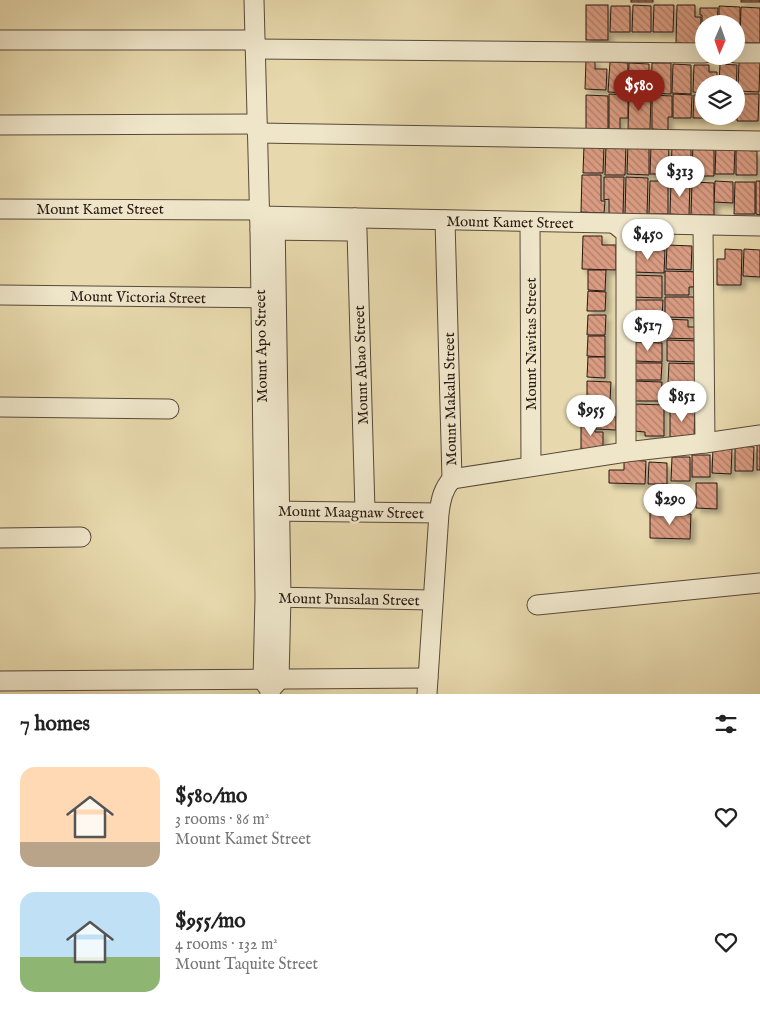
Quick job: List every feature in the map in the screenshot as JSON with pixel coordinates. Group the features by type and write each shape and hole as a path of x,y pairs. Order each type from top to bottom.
{"street":[{"name":"Mount Apo Street","path":"254,0 257,129 266,221 268,298 273,597 270,686"},
{"path":"0,40 695,52"},
{"path":"745,53 760,53"},
{"path":"0,125 760,141"},
{"name":"Mount Kamet Street","path":"0,209 356,225 620,228 703,230 760,234"},
{"name":"Mount Abao Street","path":"356,225 365,511"},
{"name":"Mount Makalu Street","path":"427,686 439,513 445,488 452,479 445,226"},
{"name":"Mount Kamet Street","path":"703,230 760,226"},
{"name":"Mount Navitas Street","path":"530,227 531,466"},
{"path":"620,228 626,452"},
{"path":"703,230 704,443"},
{"name":"Mount Victoria Street","path":"0,296 268,298"},
{"path":"0,407 170,409"},
{"path":"452,479 626,452 760,435"},
{"name":"Mount Maagnaw Street","path":"272,511 439,513"},
{"path":"0,538 81,537"},
{"path":"537,605 760,583"},
{"name":"Mount Punsalan Street","path":"273,597 433,600"},
{"path":"0,682 182,687 427,686"}],"building":[{"path":"631,0 653,0 653,2 631,2"},
{"path":"741,0 760,0 760,2 741,2"},
{"path":"586,5 608,5 608,40 586,40"},
{"path":"633,5 651,6 651,32 632,32"},
{"path":"654,5 674,5 673,32 653,32"},
{"path":"677,5 695,5 695,44 676,43"},
{"path":"611,6 630,6 630,32 610,32"},
{"path":"719,6 740,7 740,15 719,15"},
{"path":"741,7 760,8 760,43 745,43 745,15 741,15"},
{"path":"700,8 718,8 718,15 700,15"},
{"path":"586,60 595,60 595,69 607,69 606,90 585,89"},
{"path":"745,60 760,61 759,92 745,91 745,75 739,75 739,65 745,65"},
{"path":"610,62 628,63 627,93 608,92"},
{"path":"629,63 649,64 649,93 628,93"},
{"path":"652,63 671,63 671,94 651,93"},
{"path":"673,64 691,65 691,94 672,93"},
{"path":"694,65 709,65 709,72 717,72 717,75 695,75 695,92 693,92"},
{"path":"720,65 737,65 737,75 719,75"},
{"path":"609,94 628,95 628,118 620,118 620,129 609,129"},
{"path":"673,94 692,95 691,118 673,118"},
{"path":"745,94 759,94 758,121 745,121"},
{"path":"586,95 608,96 608,129 586,129"},
{"path":"629,95 651,95 650,129 628,129"},
{"path":"652,95 672,96 672,117 668,117 668,130 652,129"},
{"path":"694,95 695,95 695,118 693,118"},
{"path":"693,142 714,143 714,176 692,176"},
{"path":"628,143 649,144 649,175 627,174"},
{"path":"606,144 626,144 625,175 605,175"},
{"path":"584,145 604,145 603,173 583,173"},
{"path":"651,146 669,146 668,174 650,174"},
{"path":"672,146 691,147 691,175 671,174"},
{"path":"716,146 735,146 734,174 715,174"},
{"path":"736,150 757,151 757,175 736,175"},
{"path":"582,175 601,175 601,201 605,201 604,213 581,212"},
{"path":"604,177 624,177 623,215 609,214 609,199 604,200"},
{"path":"626,177 648,178 647,215 625,214"},
{"path":"650,181 668,181 668,214 649,214"},
{"path":"715,181 733,182 733,203 714,202"},
{"path":"756,181 760,181 760,215 756,214"},
{"path":"671,182 690,182 689,215 670,214"},
{"path":"692,182 714,183 714,215 691,215"},
{"path":"735,182 755,182 755,214 734,214"},
{"path":"583,236 602,236 602,245 616,245 616,270 582,269"},
{"path":"667,245 692,246 691,270 666,269"},
{"path":"632,249 665,250 664,273 632,272"},
{"path":"725,249 742,250 741,285 717,285 717,259 725,259"},
{"path":"744,249 760,250 760,277 743,276"},
{"path":"588,270 606,270 605,291 588,290"},
{"path":"665,271 702,272 702,287 689,287 689,295 665,295"},
{"path":"630,275 662,276 662,298 630,297"},
{"path":"588,291 606,292 605,311 587,311"},
{"path":"665,297 701,297 701,318 665,317"},
{"path":"636,300 663,300 662,317 635,317"},
{"path":"588,315 606,315 605,335 587,335"},
{"path":"664,319 688,320 688,327 700,327 699,339 664,338"},
{"path":"635,320 662,320 662,341 634,340"},
{"path":"588,336 605,336 605,357 587,356"},
{"path":"667,340 699,341 699,362 667,361"},
{"path":"635,342 662,343 662,362 634,361"},
{"path":"588,357 605,357 605,378 587,377"},
{"path":"634,363 662,363 661,380 633,380"},
{"path":"669,363 700,364 700,384 668,383"},
{"path":"587,381 611,382 610,400 587,399"},
{"path":"633,381 662,382 661,401 633,401"},
{"path":"667,385 699,386 699,407 667,407"},
{"path":"587,402 607,403 606,417 616,417 616,430 596,429 596,421 587,420"},
{"path":"635,404 664,405 664,436 645,436 645,432 634,431"},
{"path":"670,409 695,409 694,438 670,437"},
{"path":"581,423 595,423 595,432 603,432 603,450 581,449"},
{"path":"757,442 760,442 760,470 757,470"},
{"path":"735,446 754,447 753,471 735,471"},
{"path":"713,448 732,449 731,474 712,473"},
{"path":"692,455 710,455 710,477 692,477"},
{"path":"672,457 690,457 690,481 671,481"},
{"path":"624,460 646,461 645,484 609,483 609,470 624,470"},
{"path":"649,462 667,463 667,484 648,484"},
{"path":"696,483 717,483 717,509 696,508"},
{"path":"650,513 691,514 690,539 650,538"}]}
